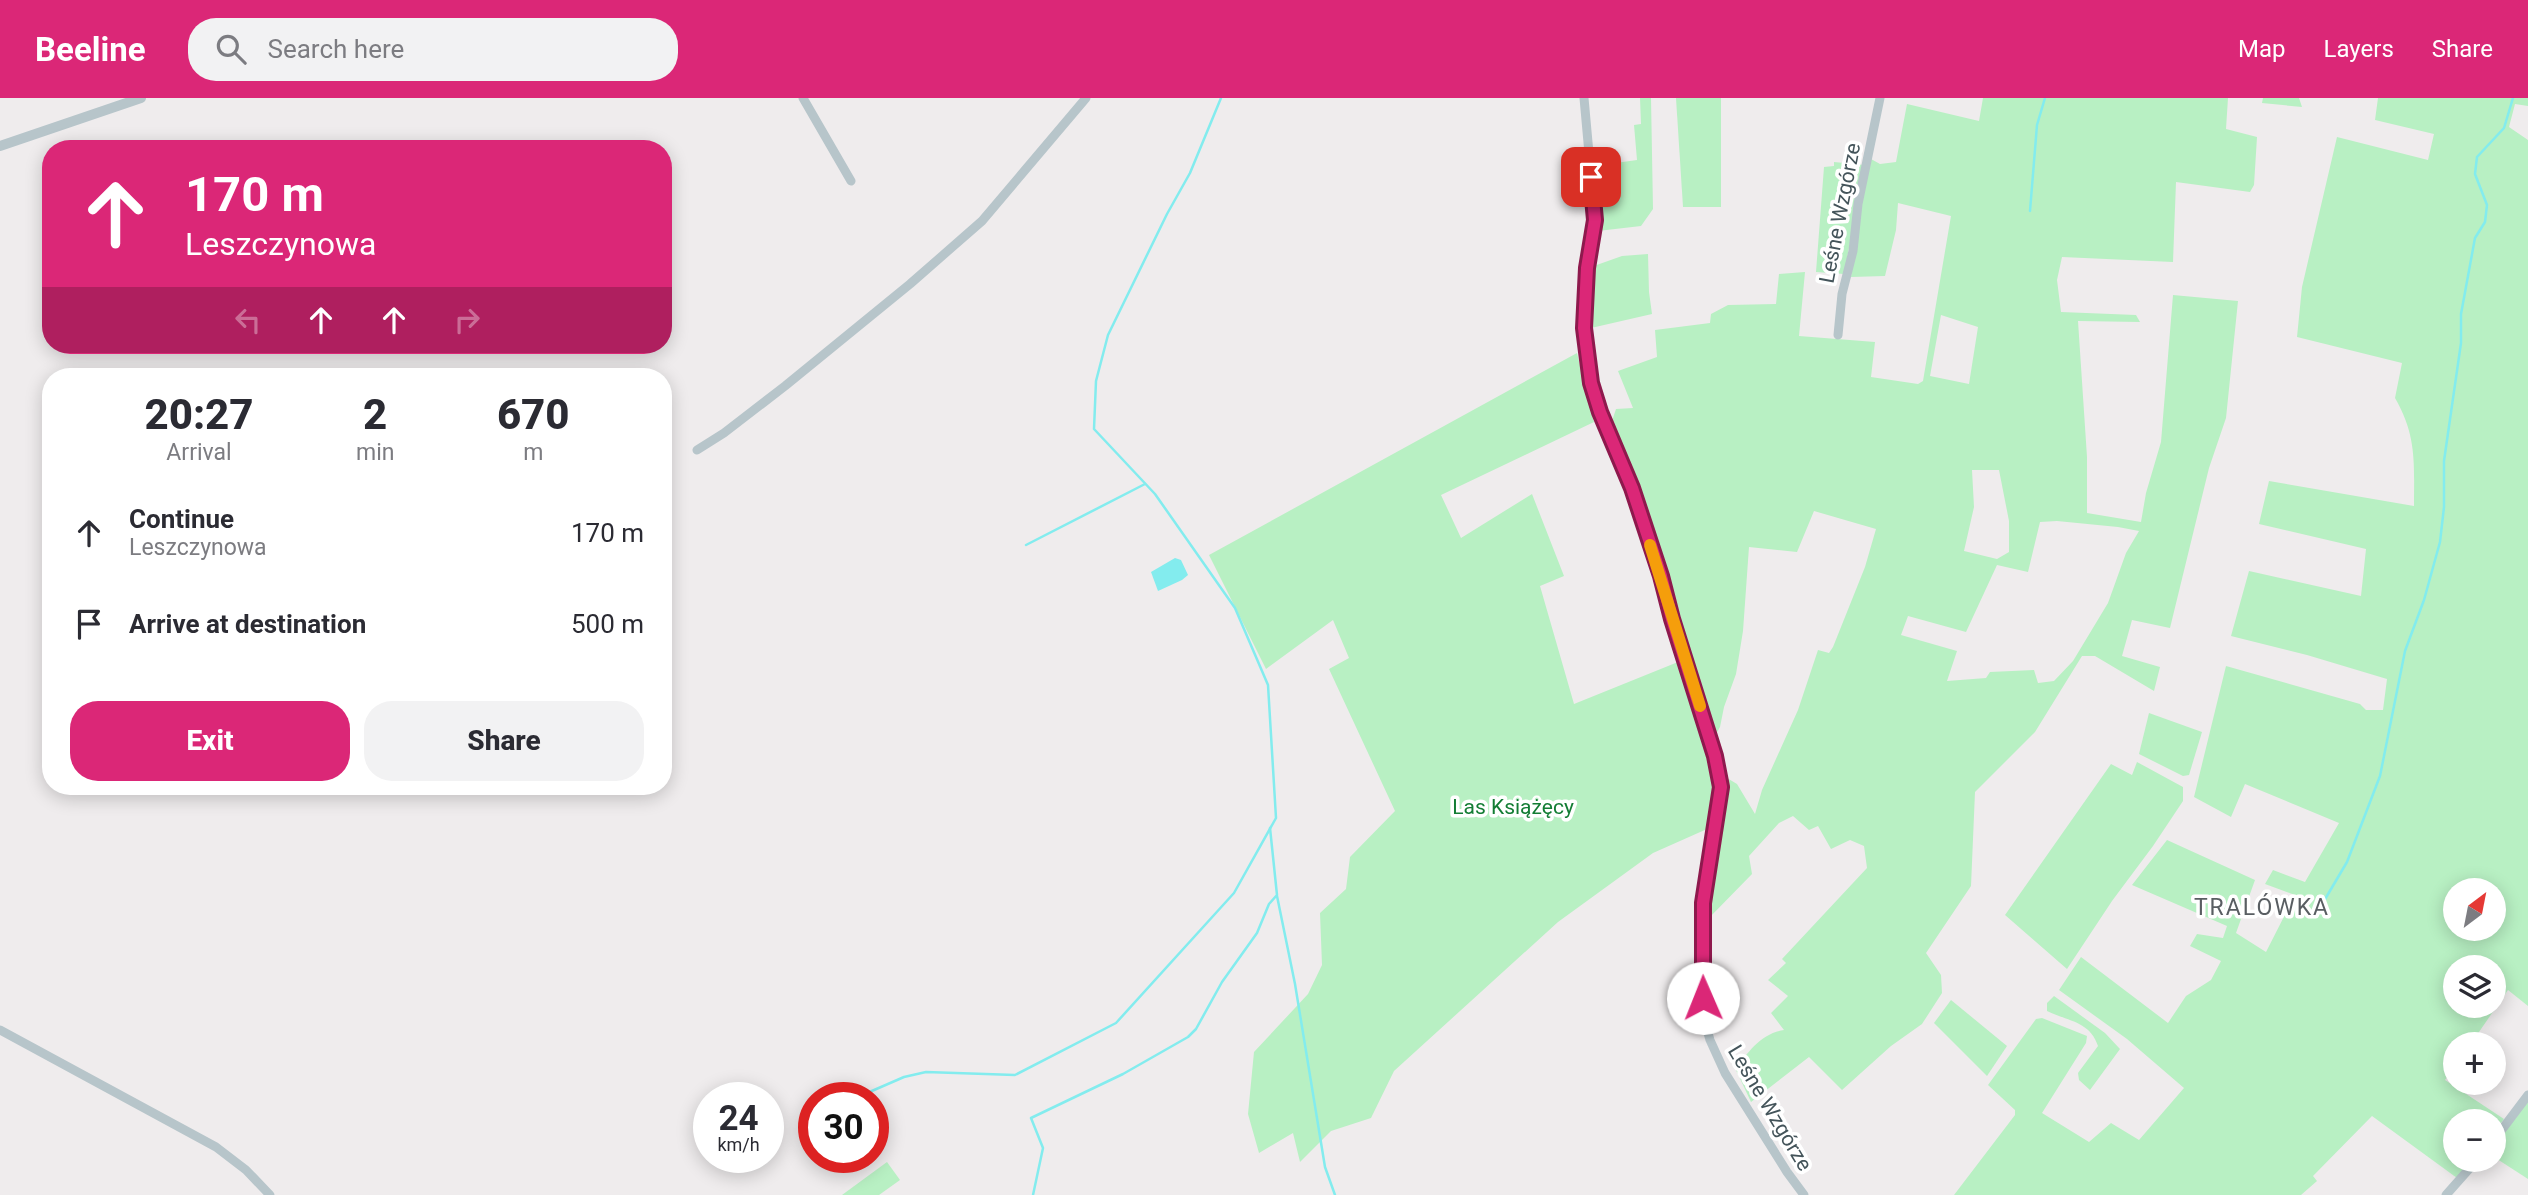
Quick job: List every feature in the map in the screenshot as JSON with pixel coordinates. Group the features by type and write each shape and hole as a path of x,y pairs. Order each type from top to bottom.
{"street":[{"path":"0,146 141,98"},
{"path":"803,98 851,181"},
{"path":"697,450 724,433 795,378 982,221 1086,98"},
{"name":"Leśne Wzgórze","path":"1584,98 1595,220 1587,268 1584,328 1591,383 1600,412 1632,488 1661,576 1712,745 1721,787 1703,903 1703,992 1706,1026 1725,1073 1804,1195"},
{"name":"Leśne Wzgórze","path":"1838,335 1843,294 1853,251 1858,204 1880,98"},
{"path":"0,1030 216,1147 246,1170 270,1195"},
{"path":"2506,1124 2528,1095"},
{"path":"2446,1195 2466,1172"}],"green space":[{"path":"1640,98 1651,98 1653,209 1641,226 1598,231 1597,174 1594,166 1637,160 1634,125 1641,124"},
{"path":"1676,98 1721,98 1721,207 1683,207"},
{"path":"1983,98 2228,98 2226,129 2257,137 2254,185 2250,192 2176,182 2173,262 2062,257 2057,280 2061,312 2136,315 2140,322 2078,321 2087,457 2087,513 2141,522 2146,493 2161,442 2173,295 2238,301 2226,418 2209,468 2170,628 2132,620 2122,656 2160,667 2154,691 2095,656 2082,656 2035,732 1975,792 1971,886 1926,953 1941,975 1942,993 1922,1024 1891,1046 1842,1090 1809,1057 1751,1102 1736,1070 1750,1050 1762,1039 1784,1030 1771,1013 1788,996 1768,980 1786,963 1782,959 1867,868 1864,846 1850,840 1831,849 1818,826 1809,830 1793,816 1779,823 1749,856 1752,874 1709,918 1717,833 1727,778 1737,784 1755,814 1762,790 1798,710 1818,650 1829,653 1833,647 1865,567 1876,529 1814,511 1797,552 1749,547 1743,631 1736,674 1716,734 1701,700 1637,490 1611,424 1616,409 1633,408 1618,371 1657,357 1655,330 1710,323 1711,314 1728,305 1776,304 1779,274 1805,272 1799,336 1875,342 1871,377 1918,384 1923,381 1951,216 1898,203 1896,230 1885,276 1851,277 1863,190 1871,159 1880,164 1896,162 1907,104 1979,121","holes":["1941,315 1978,327 1969,384 1930,376","1972,470 1999,470 2009,521 2009,552 1997,559 1964,551 1974,507","2057,521 2139,531 2126,553 2108,603 2073,661 2054,681 2038,683 2034,670 1990,672 1986,678 1947,681 1957,651 1901,635 1908,616 1966,632 1997,565 2028,572 2040,522"]},
{"path":"2263,98 2299,98 2302,107 2262,103"},
{"path":"2378,98 2528,98 2528,106 2515,104 2509,127 2528,140 2528,1006 2508,990 2506,993 2506,955 2443,955 2443,1018 2489,1018 2479,1032 2443,1032 2443,1095 2468,1095 2489,1109 2443,1109 2443,1168 2372,1116 2313,1176 2317,1181 2301,1195 1954,1195 2015,1115 2015,1110 1988,1085 2036,1019 2042,1018 2087,1036 2086,1043 2042,1113 2089,1142 2111,1123 2139,1140 2184,1088 2127,1039 2059,990 2081,957 2168,1023 2186,996 2211,980 2221,961 2190,946 2197,934 2223,938 2227,926 2132,885 2167,840 2255,880 2236,933 2266,952 2295,895 2265,884 2273,870 2305,882 2339,823 2245,784 2231,817 2194,797 2226,666 2360,704 2366,710 2383,710 2387,679 2231,636 2249,571 2361,596 2366,549 2259,524 2269,481 2414,506 2411,438 2395,398 2402,363 2297,337 2302,287 2337,137 2428,160 2434,134 2375,120"},
{"path":"1834,162 1865,165 1855,192 1854,222 1844,274 1816,272 1824,167 1834,166"},
{"path":"1648,254 1652,314 1591,328 1591,267 1622,256"},
{"name":"Las Książęcy","path":"1577,353 1594,422 1441,495 1461,538 1532,494 1564,576 1540,586 1574,704 1678,662 1713,772 1714,788 1707,829 1653,853 1558,922 1394,1071 1371,1118 1331,1131 1300,1162 1293,1133 1259,1153 1248,1114 1254,1052 1308,994 1322,965 1320,913 1346,889 1350,857 1395,811 1329,669 1349,658 1333,620 1266,669 1209,555"},
{"path":"2149,713 2202,732 2189,775 2183,776 2139,754"},
{"path":"2137,762 2183,787 2183,801 2067,969 2005,915 2111,764 2132,775"},
{"path":"2054,996 2105,1033 2120,1049 2090,1090 2079,1080 2078,1073 2098,1046 2084,1027 2047,1011 2047,1003"},
{"path":"1951,1000 2007,1046 1987,1076 1934,1023"},
{"path":"2528,1101 2528,1179 2506,1165 2506,1130"},
{"path":"889,1165 900,1180 879,1195 842,1195 872,1173 889,1173"},
{"path":"2449,1172 2462,1172 2457,1178"}],"water":[{"path":"1175,558 1181,560 1188,575 1158,591 1151,572"}],"waterway":[{"path":"889,1084 926,1072 1015,1075 1116,1023 1234,893 1276,818 1268,685 1235,608 1155,494 1094,429 1096,381 1108,335 1190,173 1221,98"},
{"path":"2030,211 2037,125 2045,98"},
{"path":"2321,906 2347,862 2380,776 2405,651 2424,600 2440,542 2444,507 2444,461 2461,343 2461,314 2475,238 2485,222 2487,205 2475,174 2477,157 2504,128 2513,98"},
{"path":"1026,545 1145,484"},
{"path":"1033,1195 1043,1148 1031,1118 1123,1074 1188,1037 1196,1029 1222,982 1257,933 1269,904 1277,895 1270,828"},
{"path":"1277,896 1295,984 1325,1167 1335,1195"}],"slow traffic":[{"path":"1650,545 1700,706"}],"district":[{"name":"TRALÓWKA","path":"2262,907"}],"route":[{"path":"1591,177 1595,220 1587,268 1584,328 1591,383 1600,412 1632,488 1661,576 1715,756 1721,787 1703,903 1703,998"}]}
